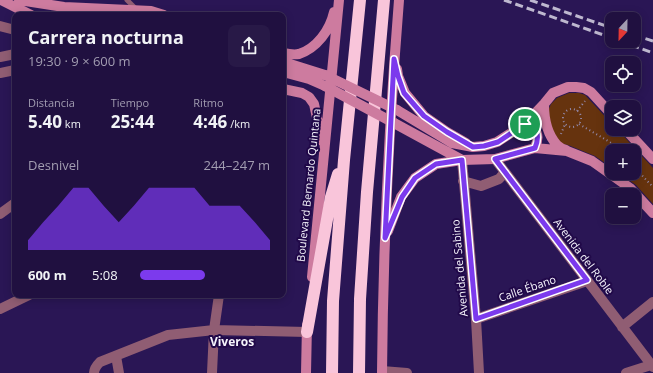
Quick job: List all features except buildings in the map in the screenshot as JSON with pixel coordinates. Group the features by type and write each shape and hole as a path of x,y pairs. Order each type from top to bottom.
{"highway":[{"path":"332,373 333,301 344,160 360,0"},
{"path":"359,373 360,299 367,192 384,0"},
{"path":"307,332 331,197 336,178 344,160"}],"main road":[{"path":"1,0 25,12"},
{"path":"20,0 64,7 128,9 154,12"},
{"path":"286,53 297,55 310,49 321,39 329,27 338,0"},
{"name":"Boulevard Bernardo Quintana","path":"306,373 307,332 338,0"},
{"path":"382,372 385,238 394,59 399,0"},
{"path":"394,59 404,93 424,116 447,132 473,147"},
{"path":"286,63 325,75 397,110 452,143 473,147 498,142 525,124 553,93 568,87 584,88 591,92 605,107"},
{"path":"286,73 309,79 325,86 462,160"},
{"path":"286,90 302,93 309,97 314,104 324,153"},
{"path":"544,104 544,118 547,128 558,146 592,161 630,188 653,213"},
{"path":"525,124 533,127 537,133 539,140 535,148"},
{"path":"632,136 653,159"},
{"path":"385,238 402,197 415,178 436,164 462,160 495,159 535,148 568,151"}],"street":[{"path":"0,26 12,29"},
{"path":"0,57 12,55"},
{"path":"0,73 12,71"},
{"name":"Avenida del Roble","path":"495,159 652,366"},
{"name":"Avenida del Sabino","path":"462,160 476,319 478,373"},
{"path":"464,180 481,186 499,179 505,172"},
{"path":"0,214 12,205"},
{"name":"Calle Ébano","path":"476,319 587,280"},
{"path":"0,309 23,298"},
{"path":"212,373 214,330 219,298"},
{"path":"622,327 653,302"},
{"path":"94,373 96,366 100,362 168,335 214,330 307,332"},
{"path":"116,356 119,373"},
{"path":"626,373 652,366"},
{"path":"382,372 407,373"}],"path":[{"path":"577,111 585,100 581,98"},
{"path":"569,110 577,111 581,120 579,124 575,127 570,127 563,121 563,116 569,110"},
{"path":"579,124 613,144"},
{"path":"641,174 653,187"}],"shaded area":[{"path":"569,93 579,93 585,95 605,116 605,136 623,136 631,144 605,144 605,163 595,156 559,143 546,119 551,104 557,98"},
{"path":"641,155 653,168 653,204 641,191 641,188 629,180 641,180"}],"railway":[{"path":"504,0 605,36"},
{"path":"530,0 605,26"},
{"path":"641,37 653,41"},
{"path":"639,48 653,53"}],"district":[{"name":"Viveros","path":"232,341"}],"route":[{"path":"394,59 404,93 424,116 447,132 473,147 498,142 525,124 533,127 537,133 539,140 535,148 495,159 587,280 476,319 462,160 436,164 415,178 402,197 385,238 394,59"}]}
